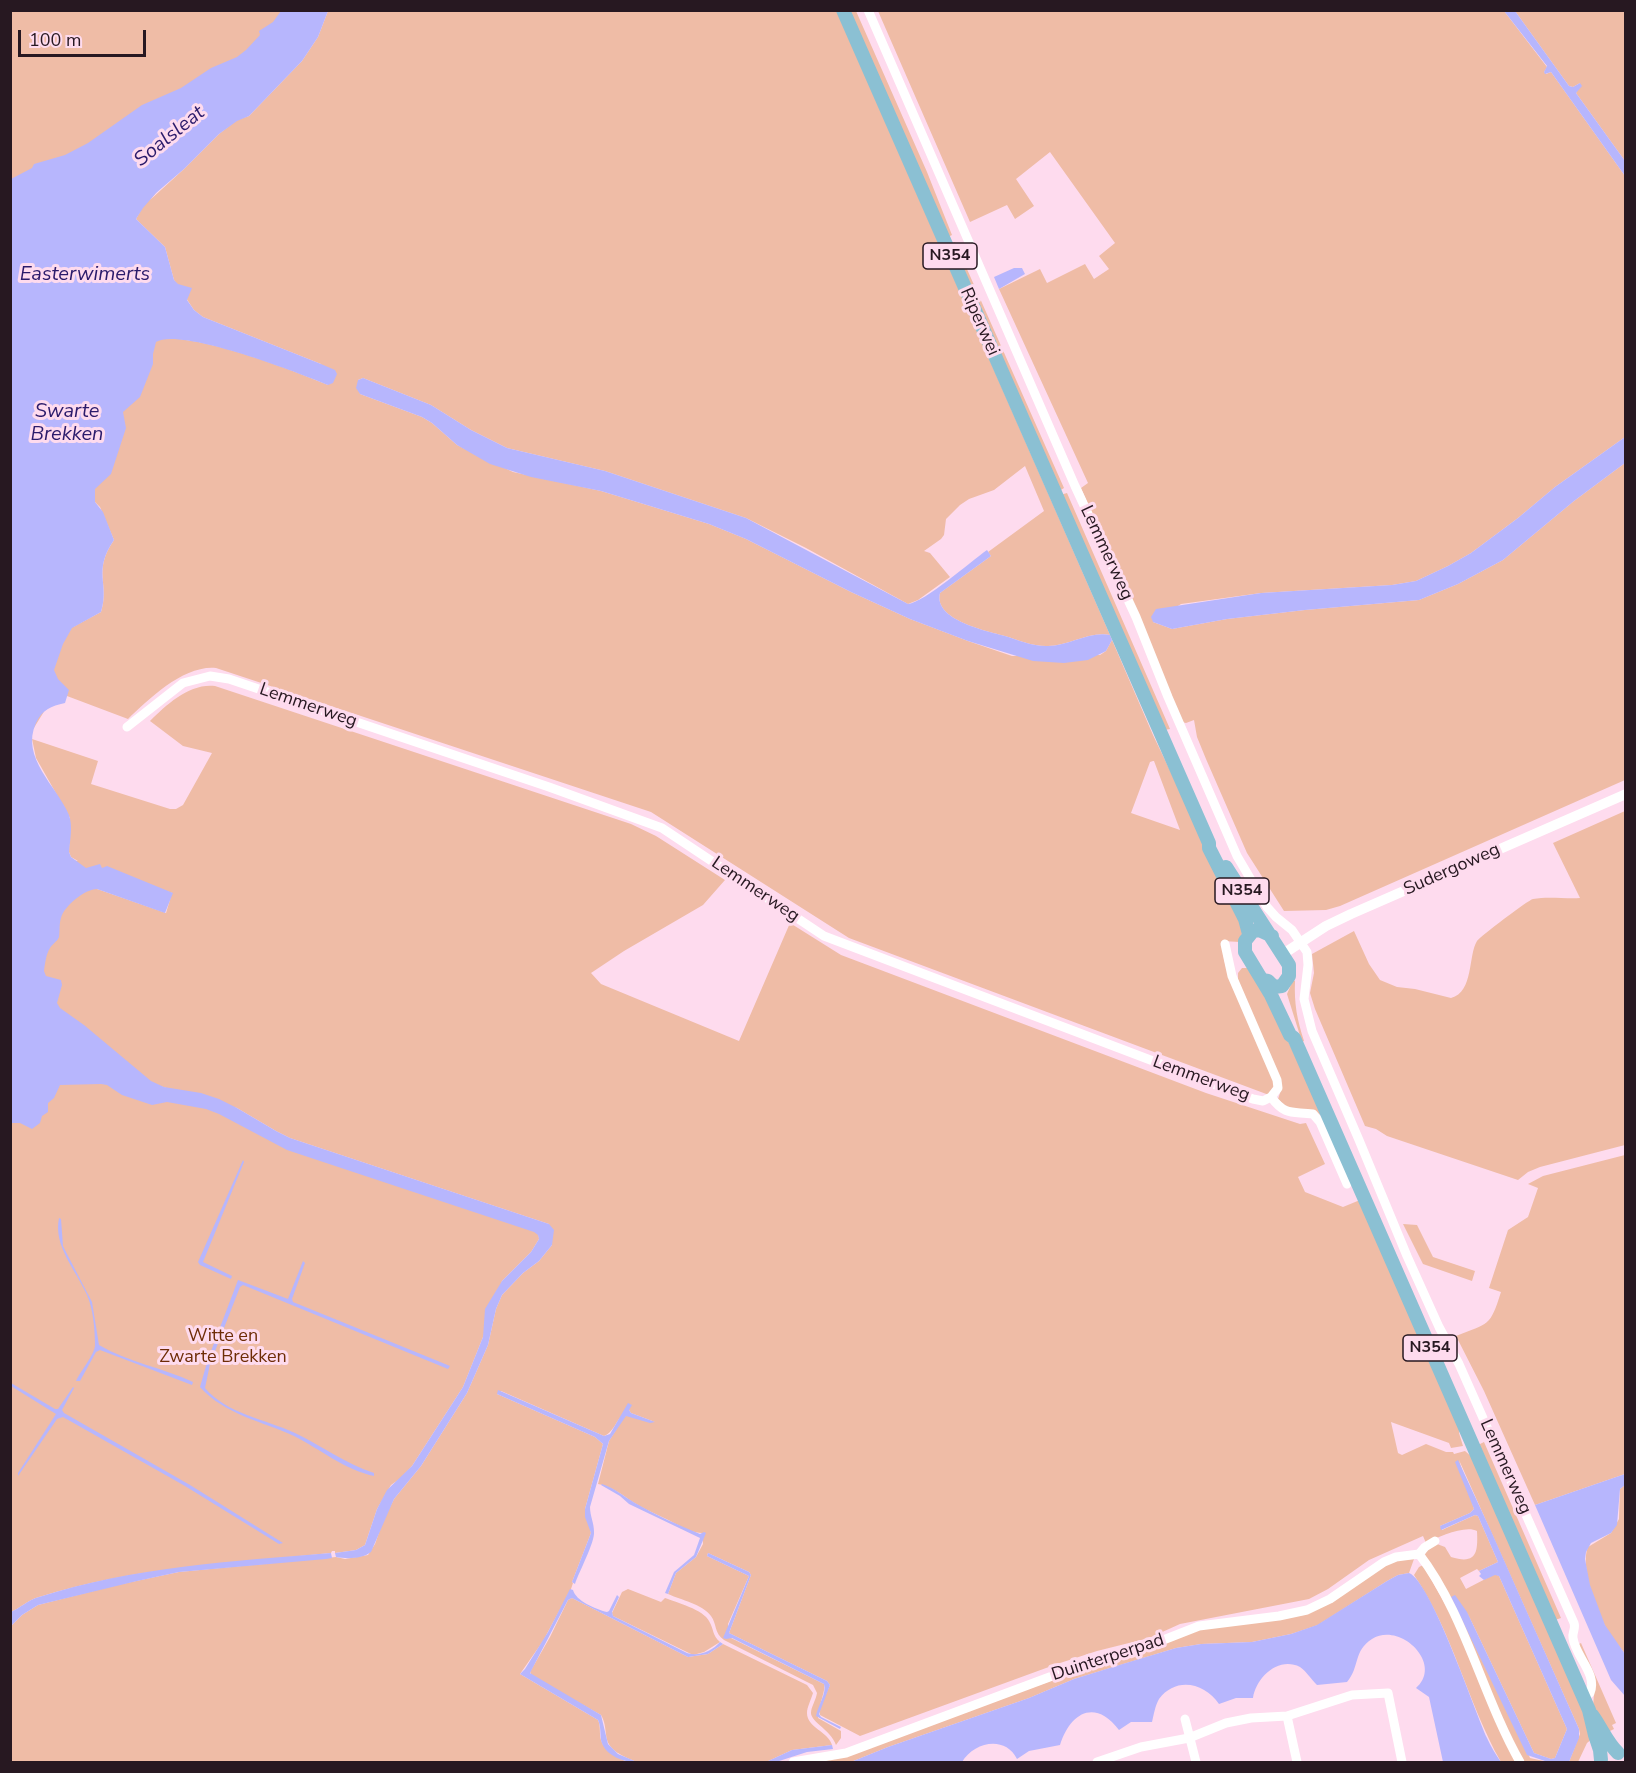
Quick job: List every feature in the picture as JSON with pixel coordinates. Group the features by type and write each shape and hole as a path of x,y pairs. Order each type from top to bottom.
{"main road":[{"name":"Riperwei","path":"843,10 1058,502"},
{"name":"Lemmerweg","path":"1058,502 1209,843 1209,848 1246,923 1249,934"},
{"name":"Lemmerweg","path":"1209,843 1272,936"},
{"name":"N354","path":"1262,980 1244,947 1249,934 1259,930 1272,936 1283,954 1290,970 1289,978 1284,984"},
{"name":"Lemmerweg","path":"1262,980 1290,1035 1294,1038 1586,1704 1600,1750 1600,1761"},
{"path":"1262,980 1268,981 1274,987 1284,984"},
{"name":"Lemmerweg","path":"1284,984 1284,999 1295,1033 1294,1038"},
{"name":"Lemmerweg","path":"1586,1704 1611,1745 1622,1752"},
{"name":"N354","path":"1600,1761 1622,1752"}],"street":[{"name":"Riperwei","path":"868,10 1075,486"},
{"name":"Lemmerweg","path":"1075,486 1136,616 1168,698 1243,868 1267,907 1290,927 1301,942 1308,959 1304,999 1311,1031 1438,1327 1459,1364 1574,1623 1573,1638 1592,1682 1586,1704"},
{"name":"Lemmerweg","path":"127,728 183,683 210,676 229,679 549,787 662,828 824,936 1252,1099 1263,1101 1271,1098 1286,1111 1311,1113 1317,1116 1347,1184"},
{"name":"Sudergoweg","path":"1283,954 1326,926 1351,914 1626,794"},
{"path":"1225,944 1229,967 1276,1076 1278,1086 1271,1098"},
{"path":"1229,967 1248,957"},
{"name":"Duinterperpad","path":"792,1762 846,1753 1079,1666 1148,1646 1198,1626 1279,1616 1307,1610 1330,1599 1384,1562 1396,1557 1419,1554 1435,1541"},
{"path":"1419,1554 1431,1569 1455,1617 1499,1724 1520,1762"},
{"path":"1097,1762 1141,1747 1189,1738 1226,1723 1251,1718 1287,1716 1352,1695 1388,1693 1402,1762"},
{"path":"1287,1716 1296,1762"},
{"path":"1185,1719 1196,1762"}],"green space":[{"name":"Witte en Zwarte Brekken","path":"10,11 324,11 187,156 150,200 219,134 237,120 249,116 302,61 318,37 328,11 837,11 1110,635 1094,635 1054,646 1036,645 963,623 945,610 940,602 940,593 991,556 988,552 1044,511 1025,466 994,490 969,499 960,505 946,519 944,535 924,551 930,553 950,577 918,600 908,604 746,518 605,471 507,448 471,430 431,405 363,378 358,380 360,394 422,417 457,445 513,472 601,491 709,524 746,539 910,619 1012,656 1100,655 1106,651 1112,640 1153,735 1244,925 1240,942 1222,941 1224,959 1228,975 1273,1077 1274,1086 1269,1095 849,938 651,812 216,668 204,668 180,677 168,684 128,719 67,696 45,710 27,739 68,860 78,861 71,857 69,852 70,818 36,758 32,739 98,761 91,784 176,809 183,805 212,753 183,746 150,721 171,702 188,691 215,686 631,824 656,836 725,880 703,905 591,973 601,984 739,1041 790,923 841,955 1206,1093 1300,1124 1306,1123 1325,1164 1298,1177 1305,1192 1343,1207 1360,1200 1460,1427 1459,1433 1463,1446 1451,1448 1449,1443 1391,1422 1398,1453 1402,1455 1426,1444 1454,1454 1465,1451 1473,1458 1583,1708 1593,1738 1587,1743 1578,1762 1569,1762 1580,1734 1579,1729 1459,1460 1474,1509 1440,1526 1442,1530 1475,1515 1478,1516 1498,1562 1460,1578 1466,1589 1495,1574 1499,1576 1567,1729 1555,1758 1551,1759 1534,1753 1467,1612 1530,1758 1548,1762 1522,1762 1425,1555 1426,1551 1437,1544 1445,1547 1451,1557 1471,1558 1476,1551 1477,1531 1452,1532 1426,1543 1423,1536 1369,1560 1328,1589 1309,1599 1180,1624 1149,1638 1057,1664 860,1736 820,1715 819,1710 830,1685 827,1681 729,1633 751,1575 708,1553 707,1556 749,1576 728,1624 728,1638 824,1684 824,1691 819,1708 818,1718 841,1731 841,1738 836,1745 812,1716 811,1711 817,1693 813,1685 724,1640 707,1612 697,1605 668,1594 676,1573 696,1557 703,1544 702,1533 682,1527 643,1508 614,1489 598,1484 609,1441 624,1417 627,1415 655,1422 631,1413 629,1410 604,1436 501,1391 497,1394 595,1437 603,1444 585,1509 591,1533 571,1589 543,1641 520,1674 598,1720 601,1740 605,1747 627,1762 11,1762 11,1626 22,1615 38,1605 179,1572 336,1557 345,1559 368,1555 394,1499 421,1466 467,1393 488,1345 496,1309 502,1295 523,1273 539,1261 552,1245 549,1224 290,1138 237,1108 156,1085 205,1107 538,1230 539,1239 531,1252 502,1281 463,1387 412,1466 391,1485 377,1509 365,1545 356,1550 335,1553 332,1551 331,1553 220,1563 110,1579 39,1597 11,1612","holes":["141,210 136,219 165,247 174,280 194,310 203,317 321,364 328,385 291,370 220,347 177,339 160,339 132,223","94,498 100,507 114,540 104,561 104,593 101,612 73,627 103,548 90,500","1154,761 1180,830 1131,813 1150,762","102,869 172,893 166,913 97,889"]},
{"path":"849,11 856,11 927,172 952,235 948,237"},
{"path":"878,11 1504,11 1547,67 1544,72 1546,74 1551,72 1625,176 1625,437 1555,487 1471,553 1416,581 1392,585 1261,593 1181,604 1153,622 1172,629 1227,619 1419,600 1458,584 1503,560 1574,501 1625,463 1625,780 1340,906 1326,910 1284,911 1247,853 1197,737 1194,720 1182,722 1081,488 1088,483 999,289 1040,269 1047,283 1085,264 1094,279 1109,269 1099,256 1115,243 1050,152 1016,179 1034,206 1015,219 1007,205 970,222"},
{"path":"1515,11 1625,11 1625,161 1576,93 1580,83 1573,87 1569,86"},
{"path":"955,242 1064,488 1059,491 950,244"},
{"path":"1067,493 1170,729 1164,730 1060,495"},
{"path":"1625,811 1625,1145 1540,1167 1528,1172 1518,1180 1387,1136 1376,1129 1365,1126 1310,993 1314,973 1312,954 1354,931 1369,964 1380,980 1397,987 1451,998 1464,989 1477,941 1495,926 1533,899 1580,898 1553,843"},
{"path":"1242,968 1247,968 1262,986 1322,1113 1319,1115 1288,1109 1278,1099 1282,1087 1238,980 1238,973"},
{"path":"1293,980 1295,981 1296,1011 1304,1041 1302,1042 1287,994"},
{"path":"1625,1155 1625,1474 1535,1505 1484,1391 1456,1336 1482,1326 1494,1312 1501,1292 1489,1288 1508,1230 1528,1217 1538,1188 1528,1184 1543,1176"},
{"path":"1403,1224 1417,1225 1433,1257 1475,1271 1472,1281 1423,1264"},
{"path":"1484,1442 1561,1618 1555,1620 1478,1445"},
{"path":"1625,1485 1625,1654 1611,1636 1596,1605 1588,1579 1586,1556 1588,1547 1611,1533 1619,1519 1620,1489"},
{"path":"1414,1559 1409,1573 1398,1575 1387,1581 1318,1625 1291,1634 1252,1642 1201,1644 1176,1648 1074,1679 1029,1698 851,1762 800,1762 868,1746 1191,1631 1291,1616 1395,1560"},
{"path":"1423,1565 1449,1611 1517,1762 1501,1762 1489,1739 1450,1643 1428,1597 1414,1575"},
{"path":"628,1589 661,1602 665,1598 702,1613 711,1624 720,1642 704,1652 693,1655 613,1616 612,1613 622,1592"},
{"path":"572,1598 688,1657 708,1654 723,1644 807,1685 813,1693 807,1713 808,1718 830,1740 832,1745 792,1750 766,1762 637,1762 621,1755 609,1745 601,1715 533,1677 530,1672 568,1600"},
{"path":"1581,1643 1616,1723 1612,1725 1614,1729 1608,1732 1593,1708 1594,1693 1579,1644"}],"water":[{"path":"281,11 328,11 318,37 302,61 249,116 237,121 219,134 156,193 136,219 165,247 174,280 178,284 192,288 187,300 203,317 321,364 335,370 337,374 333,383 328,385 267,362 213,346 169,339 156,342 153,364 140,397 123,412 126,428 111,474 95,489 95,502 103,512 114,540 104,561 104,593 101,612 72,628 63,644 54,670 58,679 69,690 65,703 48,709 41,715 32,736 36,760 69,815 71,857 86,868 100,864 102,868 107,866 173,893 165,913 97,889 81,895 71,904 63,913 59,937 49,950 44,971 46,976 61,980 62,985 57,1003 60,1008 151,1081 164,1087 201,1093 219,1099 290,1138 549,1224 554,1230 552,1245 539,1261 523,1273 502,1295 496,1309 488,1345 467,1393 421,1466 394,1499 371,1552 350,1558 336,1557 335,1553 356,1550 365,1545 377,1509 387,1490 412,1466 463,1387 483,1337 485,1309 502,1281 531,1252 539,1239 538,1235 287,1150 206,1109 167,1102 152,1105 122,1095 107,1085 60,1085 54,1098 48,1103 48,1112 42,1116 40,1123 32,1129 20,1123 10,1123 11,179 32,168 34,164 65,155 88,143 142,105 181,88 211,68 237,57 260,35 259,31 273,22"},
{"path":"1504,11 1515,11 1569,86 1573,87 1580,83 1582,86 1576,93 1625,161 1625,176 1551,72 1545,74 1547,66"},
{"path":"1014,268 1022,268 1025,274 999,289 994,277"},
{"path":"363,378 431,405 471,430 507,448 605,471 746,518 908,604 916,602 936,589 987,550 991,556 940,593 940,602 953,617 963,623 1036,645 1054,646 1102,634 1110,635 1112,640 1106,651 1088,660 1064,663 1033,661 968,641 910,619 746,539 709,524 601,491 531,477 490,464 457,445 422,417 360,394 356,388 358,380"},
{"path":"1625,437 1625,463 1574,501 1503,560 1458,584 1419,600 1227,619 1172,629 1153,622 1151,617 1156,609 1261,593 1392,585 1416,581 1471,553 1555,487"},
{"path":"243,1160 203,1262 232,1276 231,1279 198,1262"},
{"path":"59,1218 61,1219 63,1246 92,1302 99,1345 122,1356 193,1382 192,1385 100,1350 96,1352 80,1381 76,1381 94,1349 94,1326 87,1295 62,1248 58,1228"},
{"path":"303,1261 305,1263 292,1299 293,1302 450,1366 448,1369 243,1285 240,1287 210,1364 205,1388 214,1397 235,1410 295,1433 344,1460 374,1473 374,1476 343,1464 294,1436 232,1411 210,1397 200,1387 208,1359 238,1280 288,1299"},
{"path":"11,1383 55,1409 58,1409 73,1387 62,1410 64,1413 190,1485 283,1543 279,1544 185,1486 63,1417 57,1419 18,1476 56,1414 11,1386"},
{"path":"498,1390 604,1436 610,1434 628,1403 632,1405 629,1410 631,1413 655,1422 650,1423 626,1416 609,1441 590,1507 594,1537 575,1584 572,1582 591,1533 585,1517 585,1509 603,1444 595,1437 497,1394"},
{"path":"1458,1460 1579,1729 1579,1738 1569,1762 1548,1762 1527,1755 1451,1597 1455,1595 1467,1612 1534,1753 1551,1759 1555,1758 1567,1729 1499,1576 1495,1575 1484,1580 1479,1576 1481,1574 1479,1571 1498,1562 1478,1516 1475,1515 1441,1530 1440,1526 1474,1509 1455,1462"},
{"path":"1625,1474 1625,1485 1620,1489 1617,1525 1611,1533 1591,1543 1585,1559 1590,1585 1605,1625 1625,1654 1625,1696 1611,1680 1535,1505"},
{"path":"602,1484 667,1520 700,1534 706,1533 696,1557 676,1573 668,1594 665,1593 674,1572 694,1555 700,1538 629,1504"},
{"path":"331,1553 332,1558 326,1559 179,1572 137,1581 38,1605 22,1615 11,1626 11,1612 31,1600 110,1579 184,1567"},
{"path":"708,1553 751,1575 729,1633 827,1681 830,1685 819,1714 841,1727 840,1729 816,1716 825,1688 824,1684 732,1638 723,1638 749,1576 707,1556"},
{"path":"1409,1573 1418,1581 1429,1598 1487,1738 1501,1762 1443,1762 1429,1697 1416,1688 1423,1678 1425,1668 1422,1657 1406,1640 1383,1635 1372,1639 1362,1649 1354,1671 1347,1682 1317,1685 1300,1667 1284,1664 1269,1671 1263,1677 1253,1698 1236,1698 1219,1704 1206,1691 1198,1687 1182,1685 1174,1687 1159,1699 1152,1722 1131,1722 1119,1730 1101,1714 1092,1712 1084,1714 1070,1725 1060,1745 1029,1751 1017,1759 1012,1751 1005,1747 990,1744 974,1750 962,1762 851,1762 1029,1698 1074,1679 1176,1648 1201,1644 1252,1642 1291,1634 1317,1625 1387,1581 1398,1575"},
{"path":"570,1589 587,1604 607,1612 617,1595 619,1597 612,1612 613,1616 687,1653 701,1654 720,1642 723,1644 708,1654 688,1657 572,1598 568,1600 530,1673 601,1715 608,1744 618,1754 637,1762 626,1761 606,1750 601,1740 598,1720 520,1674 548,1632"},
{"path":"832,1745 833,1749 807,1752 776,1762 766,1762 792,1750"}],"water label":[{"name":"Soalsleat","path":"170,137"},
{"name":"Easterwimerts","path":"85,275"},
{"name":"Swarte Brekken","path":"67,424"}]}
